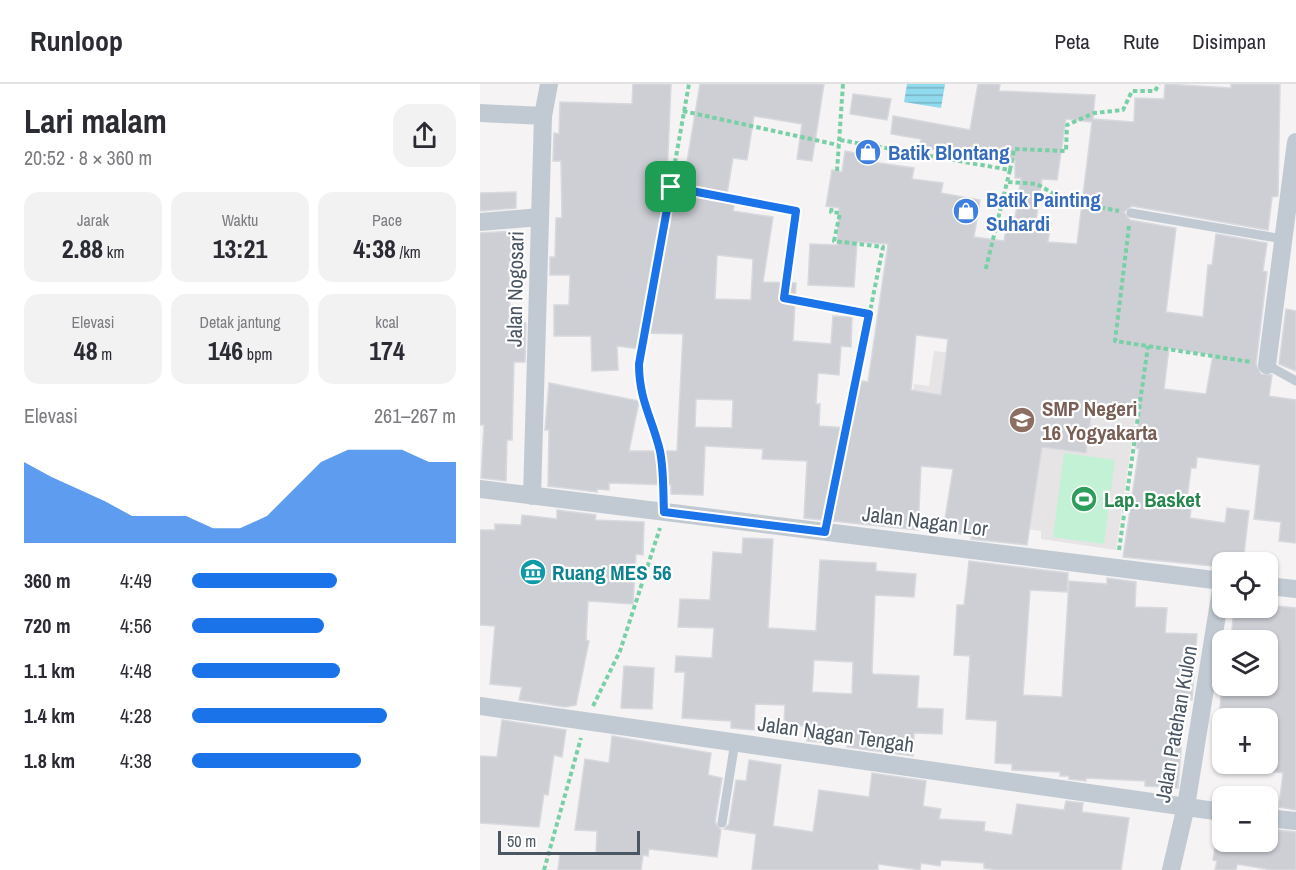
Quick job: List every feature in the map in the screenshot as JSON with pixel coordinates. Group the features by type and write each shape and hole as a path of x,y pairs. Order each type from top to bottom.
{"street":[{"name":"Jalan Nogosari","path":"532,496 543,116 549,84"},
{"path":"480,113 543,116"},
{"path":"1267,365 1296,142"},
{"path":"480,222 540,217"},
{"name":"Jalan Nagan Lor","path":"480,489 1117,567 1212,581"},
{"path":"1278,587 1296,589"},
{"name":"Jalan Patehan Kulon","path":"1171,870 1186,806 1216,618"},
{"name":"Jalan Nagan Tengah","path":"480,706 1212,810"},
{"path":"1278,819 1296,821"}],"lane":[{"path":"1131,213 1283,239"},
{"path":"1267,365 1296,381"},
{"path":"722,823 735,742"}],"path":[{"path":"544,870 585,721 620,651 664,512 659,450 644,409 639,382 639,364 689,84"},
{"path":"837,171 843,84"},
{"path":"985,272 1014,149 1066,151 1067,125 1094,112 1123,110 1132,91 1155,91 1159,84"},
{"path":"683,111 839,142 1010,170"},
{"path":"1008,182 1037,184 1057,196 1079,203 1131,213 1115,341 1267,365"},
{"path":"671,187 796,211 784,298 869,314"},
{"path":"825,532 883,247 834,241 840,213 831,212 832,207"},
{"path":"1117,567 1148,346"}],"shaded area":[{"name":"SMP Negeri 16 Yogyakarta","path":"934,351 1121,371 1115,410 1136,413 1116,550 1041,539 1041,531 970,521 982,437 909,427 914,384 929,386"}],"green space":[{"name":"Lap. Basket","path":"1064,453 1115,460 1104,544 1053,537"}],"water":[{"path":"907,84 945,84 941,108 904,102"}],"building":[{"path":"633,84 671,84 667,178 684,180 700,84 824,84 812,161 797,159 802,124 754,116 747,160 733,158 726,200 735,201 733,211 773,217 763,282 796,283 793,341 831,344 833,316 852,317 851,347 841,346 839,375 818,373 816,404 820,404 819,426 848,428 858,380 868,382 888,244 857,242 854,287 808,285 810,244 837,245 839,208 826,206 832,170 842,172 845,151 873,156 872,162 914,168 912,179 943,183 941,193 980,200 974,237 1004,241 1008,217 1015,218 1021,178 1015,178 1015,161 952,149 951,153 920,147 921,139 891,134 893,116 970,130 978,84 1000,84 999,91 1095,95 1093,119 1134,122 1135,98 1164,99 1165,84 1231,88 1231,84 1280,84 1278,196 1272,197 1268,230 1132,206 1124,212 1130,220 1176,228 1166,312 1203,317 1208,265 1212,265 1216,234 1267,243 1263,271 1267,272 1256,364 1261,374 1272,375 1269,396 1296,400 1296,543 1279,541 1281,522 1254,519 1260,465 1197,457 1196,468 1191,468 1186,507 1191,508 1190,518 1225,523 1227,508 1249,511 1244,552 1212,552 1212,566 1123,557 1139,449 1136,448 1140,408 1102,403 1100,417 1091,416 1086,453 1042,447 1027,545 971,539 972,536 943,531 953,469 921,466 918,530 804,518 807,461 762,459 763,449 705,446 703,495 671,494 671,485 609,483 609,490 597,489 597,492 548,486 549,430 545,430 549,383 639,401 629,451 677,451 683,334 643,333 640,349 617,346 618,370 592,371 591,336 554,336 554,305 569,305 570,275 550,275 550,257 555,257 556,218 562,218 561,161 553,161 554,133 559,134 560,102 632,104","holes":["1066,119 1092,122 1077,244 1048,242 1051,223 1036,220 1042,179 1057,180","717,255 753,259 751,300 715,299","916,335 948,339 941,395 911,390","1169,348 1213,355 1206,394 1164,389","696,399 733,400 732,428 695,427"]},
{"path":"853,94 891,99 887,120 850,114"},
{"path":"516,192 516,208 480,211 480,193"},
{"path":"513,231 514,262 509,262 510,323 526,323 525,362 514,362 512,440 507,440 506,481 481,478 484,425 480,425 480,233"},
{"path":"1286,309 1296,311 1296,371 1279,364"},
{"path":"557,510 596,515 595,520 644,522 643,555 636,554 633,604 588,601 586,640 589,641 576,705 565,707 519,700 522,687 490,684 495,626 480,625 480,530 495,530 495,524 521,525 522,515 557,519"},
{"path":"743,538 773,539 768,628 816,631 820,560 876,563 876,571 916,574 914,597 875,595 872,672 873,674 919,676 917,708 943,709 942,734 914,733 913,756 847,747 847,744 807,741 808,726 784,725 785,705 755,704 754,730 731,728 731,721 682,718 685,672 675,672 676,656 712,658 714,628 678,627 680,599 710,600 713,552 742,554","holes":["814,660 853,662 852,694 812,692"]},
{"path":"969,561 1068,573 1067,592 1030,590 1023,695 1062,697 1069,581 1107,584 1107,578 1136,582 1135,607 1167,608 1165,633 1197,634 1192,700 1185,699 1178,788 1145,786 1145,781 1069,779 1069,776 1060,776 1060,772 1012,770 1012,764 995,763 997,721 966,719 970,656 954,655 957,605 964,605"},
{"path":"1278,606 1296,608 1296,810 1279,807 1283,773 1278,772 1278,708 1220,708 1221,696 1278,696 1278,630 1232,630 1233,618 1278,618"},
{"path":"624,666 654,668 652,709 621,708"},
{"path":"502,720 566,730 562,757 554,755 548,795 544,794 539,827 480,823 480,756 497,757"},
{"path":"612,736 711,753 708,775 722,778 715,822 721,830 717,857 649,849 648,856 643,855 641,870 558,870 560,854 596,855 597,831 575,830 585,759 609,763"},
{"path":"749,760 781,765 773,826 813,832 819,790 869,797 872,773 926,781 923,806 941,809 939,819 985,822 984,831 1012,835 1017,804 1064,810 1066,801 1083,803 1082,812 1129,818 1121,870 998,870 984,868 984,863 941,860 940,866 921,863 920,870 878,864 878,870 752,870 756,834 724,829 729,824 736,780 746,781"},
{"path":"1278,830 1296,832 1296,870 1272,870 1237,864 1236,870 1215,870 1217,861 1213,860 1214,852 1278,852"}],"place":[{"name":"Batik Blontang","path":"868,152"},
{"name":"Batik Painting Suhardi","path":"966,211"},
{"name":"SMP Negeri 16 Yogyakarta","path":"1022,420"},
{"name":"Lap. Basket","path":"1084,499"},
{"name":"Ruang MES 56","path":"533,572"}],"route":[{"path":"671,187 796,211 784,298 869,314 825,532 664,512 659,450 644,409 639,382 639,364 671,187"}]}
